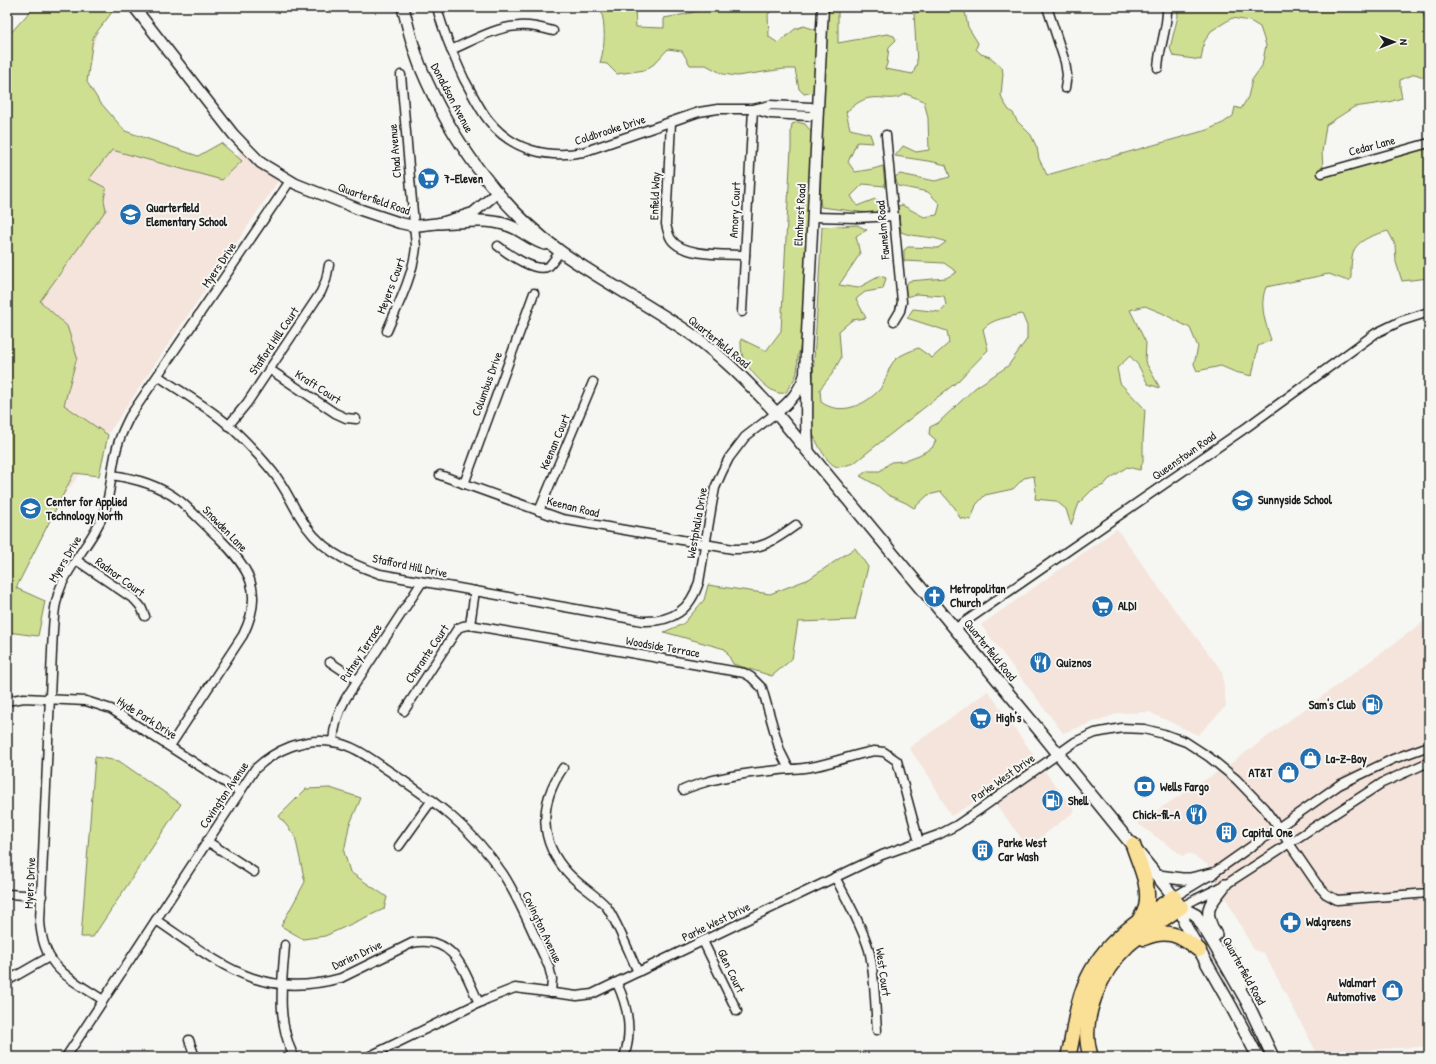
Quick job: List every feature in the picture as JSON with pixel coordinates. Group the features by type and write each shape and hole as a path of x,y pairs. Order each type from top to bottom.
{"highway":[{"path":"1133,845 1146,884 1147,892 1146,908 1138,921"},
{"path":"1068,1057 1078,1004 1083,988 1090,973 1107,948 1120,935 1138,921 1178,902"},
{"path":"1091,1057 1088,1041 1088,1024 1095,996 1103,978 1114,961 1129,945 1178,902"},
{"path":"1129,945 1150,935 1166,933 1186,939 1199,950"}],"main road":[{"name":"Donaldson Avenue","path":"403,7 416,54 436,99 463,146 498,192"},
{"name":"Quarterfield Road","path":"498,192 528,224 558,249 695,337 743,378 776,412 956,628 1178,902 1196,915 1228,967 1247,1002 1273,1057"},
{"path":"441,223 487,222 502,224 516,229 538,242 558,249"},
{"path":"806,363 808,388 806,429 808,452"},
{"path":"1158,876 1182,880 1212,874"},
{"path":"1226,885 1212,901 1208,915 1210,923 1238,968 1247,1002"},
{"name":"Quarterfield Road","path":"1178,902 1185,926 1258,1057"}],"street":[{"name":"Quarterfield Road","path":"134,7 233,134 261,163 290,181 361,210 414,226 441,223 458,219 472,213 498,192"},
{"name":"Coldbrooke Drive","path":"437,7 443,30 451,50 469,89 489,121 507,139 530,150 563,156 578,153 699,112 713,109 753,109 770,105 810,107 818,112"},
{"name":"Elmhurst Road","path":"776,412 797,393 805,374 823,7"},
{"path":"1047,7 1065,62 1067,75 1065,88"},
{"path":"1158,68 1158,54 1168,20 1167,7"},
{"path":"451,50 494,31 508,27 526,26 553,31"},
{"name":"Chad Avenue","path":"401,75 414,226"},
{"name":"Amory Court","path":"742,312 753,109"},
{"name":"Enfield Way","path":"671,122 666,224 671,239 676,245 684,250 745,255"},
{"name":"Fawnelm Road","path":"886,135 902,302 900,311 894,322"},
{"name":"Cedar Lane","path":"1322,172 1429,143"},
{"name":"Myers Drive","path":"103,1000 77,984 55,966 44,948 41,935 55,608 62,584 101,520 107,502 118,442 123,428 290,181"},
{"path":"813,217 857,218 894,216"},
{"name":"Meyers Court","path":"387,331 415,258 416,236 414,226"},
{"path":"498,246 510,255 530,265 543,268 548,266 558,249"},
{"name":"Stafford Hill Court","path":"228,426 247,403 321,292 326,280 329,265"},
{"name":"Columbus Drive","path":"464,484 534,293"},
{"name":"Queenstown Road","path":"956,628 1233,437 1376,333 1402,321 1429,312"},
{"name":"Kraft Court","path":"269,369 335,413 346,418 356,419"},
{"name":"Stafford Hill Drive","path":"158,376 216,415 228,426 272,471 304,524 319,542 342,559 361,568 380,574 422,582 643,621 666,619 685,608"},
{"name":"Keenan Court","path":"539,511 593,382"},
{"name":"Westphalia Drive","path":"685,608 696,593 699,582 715,488 722,472 729,458 745,437 776,412"},
{"name":"Snowden Lane","path":"112,475 140,480 151,484 171,494 180,501 234,554 242,564 252,588 252,613 249,624 170,746"},
{"name":"Keenan Road","path":"440,475 539,511 578,523 733,549 755,548 774,540 796,525"},
{"name":"Radnor Court","path":"76,560 135,600 141,607 145,616"},
{"name":"Putney Terrace","path":"332,742 335,720 340,708 422,582"},
{"path":"470,625 475,591"},
{"name":"Charante Court","path":"404,711 458,628 470,625"},
{"name":"Woodside Terrace","path":"470,625 744,673 751,677 762,688 780,751 789,769"},
{"path":"330,662 357,680"},
{"name":"Hyde Park Drive","path":"7,701 24,698 86,701 100,704 111,709 170,746 240,792"},
{"name":"Parke West Drive","path":"368,1057 479,1003 515,988 577,996 592,994 882,855 938,835 957,825 1076,742 1096,733 1122,728 1144,729 1164,734 1186,742 1210,757 1236,779 1264,808 1317,884 1326,894 1337,900 1429,893"},
{"name":"Covington Avenue","path":"66,1057 255,769 274,754 284,749 301,743 316,741 332,742 356,750 432,800 468,831 503,875 520,906 548,966 552,979 551,993"},
{"path":"1178,902 1212,874 1339,785 1393,759 1429,746"},
{"path":"683,790 705,782 723,778 758,772 802,769 874,751 884,752 891,755 897,761 919,842"},
{"path":"1178,902 1226,885 1382,783 1429,762"},
{"path":"563,768 556,778 549,794 546,810 546,829 549,842 555,857 569,875 605,906 612,916 638,972"},
{"path":"399,846 432,800"},
{"path":"207,841 254,872"},
{"name":"West Court","path":"836,877 865,938 869,950 877,1030"},
{"path":"7,894 42,896"},
{"name":"Darien Drive","path":"156,920 232,970 260,981 282,985 317,983 341,978 412,943 422,941 432,942 447,948 454,954 460,963 479,1003"},
{"name":"Glen Court","path":"703,941 737,1010"},
{"path":"285,945 281,1010 287,1040 294,1057"},
{"path":"7,981 49,957"},
{"path":"616,982 627,1011 629,1028 627,1049 624,1057"},
{"path":"189,1040 195,1057"}],"shaded area":[{"name":"Quarterfield Elementary School","path":"104,7 81,92 108,128 234,168 240,149 278,181 102,443 7,575 7,98"},
{"path":"1117,529 1172,606 1222,671 1226,706 1198,735 1149,712 1119,713 1063,733 981,625"},
{"path":"1429,618 1429,1046 1317,1053 1264,953 1254,950 1208,865 1190,853 1183,856 1137,823 1230,764"},
{"path":"988,691 1075,811 1028,847 988,794 951,816 929,776 909,748"}],"green space":[{"path":"34,7 116,7 93,37 87,82 99,101 125,131 198,156 221,143 242,161 222,180 112,150 89,179 106,188 104,200 106,210 40,301 67,326 77,357 64,405 108,435 99,476 74,473 16,588 45,601 38,636 7,632 7,37"},
{"path":"601,7 635,7 636,27 664,28 664,18 713,7 777,7 768,14 769,37 778,43 795,29 804,26 816,30 814,92 804,94 799,89 795,69 784,69 737,76 723,74 706,65 690,65 682,51 668,49 654,64 645,70 617,74 607,64 600,63 604,35"},
{"path":"827,7 838,7 838,43 887,34 894,36 896,40 889,47 885,69 913,74 917,63 914,13 944,9 944,7 964,7 968,27 978,43 976,49 981,54 990,57 1002,67 1003,74 1001,95 1003,101 1013,113 1017,121 1031,135 1037,148 1039,159 1047,175 1207,130 1223,123 1233,116 1235,107 1241,109 1248,97 1252,80 1262,66 1266,45 1260,27 1250,21 1232,18 1211,31 1204,42 1201,60 1173,56 1170,48 1178,16 1177,7 1421,7 1429,33 1429,94 1427,94 1426,78 1415,74 1400,80 1402,98 1389,102 1354,107 1326,125 1322,152 1323,169 1331,175 1429,147 1429,278 1402,281 1396,262 1395,244 1388,231 1366,239 1356,246 1352,257 1350,280 1345,280 1329,274 1266,287 1263,307 1271,340 1258,346 1252,376 1235,372 1221,366 1197,371 1194,364 1198,347 1190,328 1145,306 1130,310 1146,343 1145,361 1160,388 1148,384 1138,365 1130,356 1117,368 1120,383 1145,409 1143,461 1140,470 1127,467 1108,480 1104,485 1092,490 1079,503 1071,525 1066,509 1056,501 1035,499 1036,491 1034,476 1024,478 1013,489 985,495 976,505 971,520 960,518 955,508 941,492 928,495 914,508 888,495 878,486 860,476 867,471 880,471 891,462 903,461 932,448 936,440 929,434 930,427 938,423 975,388 1008,366 1027,339 1027,326 1022,314 1001,319 986,326 983,329 988,350 958,381 854,463 838,467 829,461 821,450 810,428 822,227 857,225 867,230 856,236 860,254 839,285 858,288 880,276 886,278 883,289 865,292 856,299 866,318 852,320 839,331 841,358 832,374 820,389 821,402 828,406 844,409 860,404 880,389 893,362 898,357 918,348 932,358 949,343 947,331 907,318 913,309 940,312 946,305 944,296 916,294 906,297 905,286 909,281 946,278 957,272 944,263 904,261 904,250 908,247 938,248 946,242 935,238 901,232 898,206 902,205 924,217 937,215 940,204 928,192 898,186 895,177 900,174 935,181 950,177 946,165 895,156 903,146 916,152 929,150 928,118 924,101 906,94 896,98 870,98 860,102 846,112 850,129 870,134 873,143 857,142 848,162 855,172 883,166 885,186 863,184 851,196 857,206 875,199 882,203 875,214 821,207 820,200"},
{"path":"798,122 805,124 813,134 802,341 798,356 796,375 786,392 781,393 775,392 762,383 747,365 741,350 741,339 766,351 781,331 791,131 792,124"},
{"path":"855,548 868,567 855,620 798,622 792,659 772,676 733,664 725,649 664,632 683,624 704,600 708,585 770,594 809,579"},
{"path":"95,757 119,761 181,804 93,937 81,937"},
{"path":"330,788 361,798 349,826 344,852 350,872 387,897 384,909 325,936 303,939 281,926 305,882 295,836 279,816 306,789"}],"place":[{"name":"7-Eleven","path":"429,179"},
{"name":"Quarterfield Elementary School","path":"131,215"},
{"name":"Sunnyside School","path":"1243,500"},
{"name":"Center for Applied Technology North","path":"31,509"},
{"name":"Metropolitan Church","path":"934,596"},
{"name":"ALDI","path":"1103,606"},
{"name":"Quiznos","path":"1040,663"},
{"name":"Sam's Club","path":"1372,705"},
{"name":"High's","path":"980,718"},
{"name":"La-Z-Boy","path":"1310,759"},
{"name":"AT&T","path":"1288,773"},
{"name":"Wells Fargo","path":"1145,787"},
{"name":"Shell","path":"1053,801"},
{"name":"Chick-fil-A","path":"1196,815"},
{"name":"Capital One","path":"1227,833"},
{"name":"Parke West Car Wash","path":"982,850"},
{"name":"Walgreens","path":"1290,922"},
{"name":"Walmart Automotive","path":"1392,990"}]}
